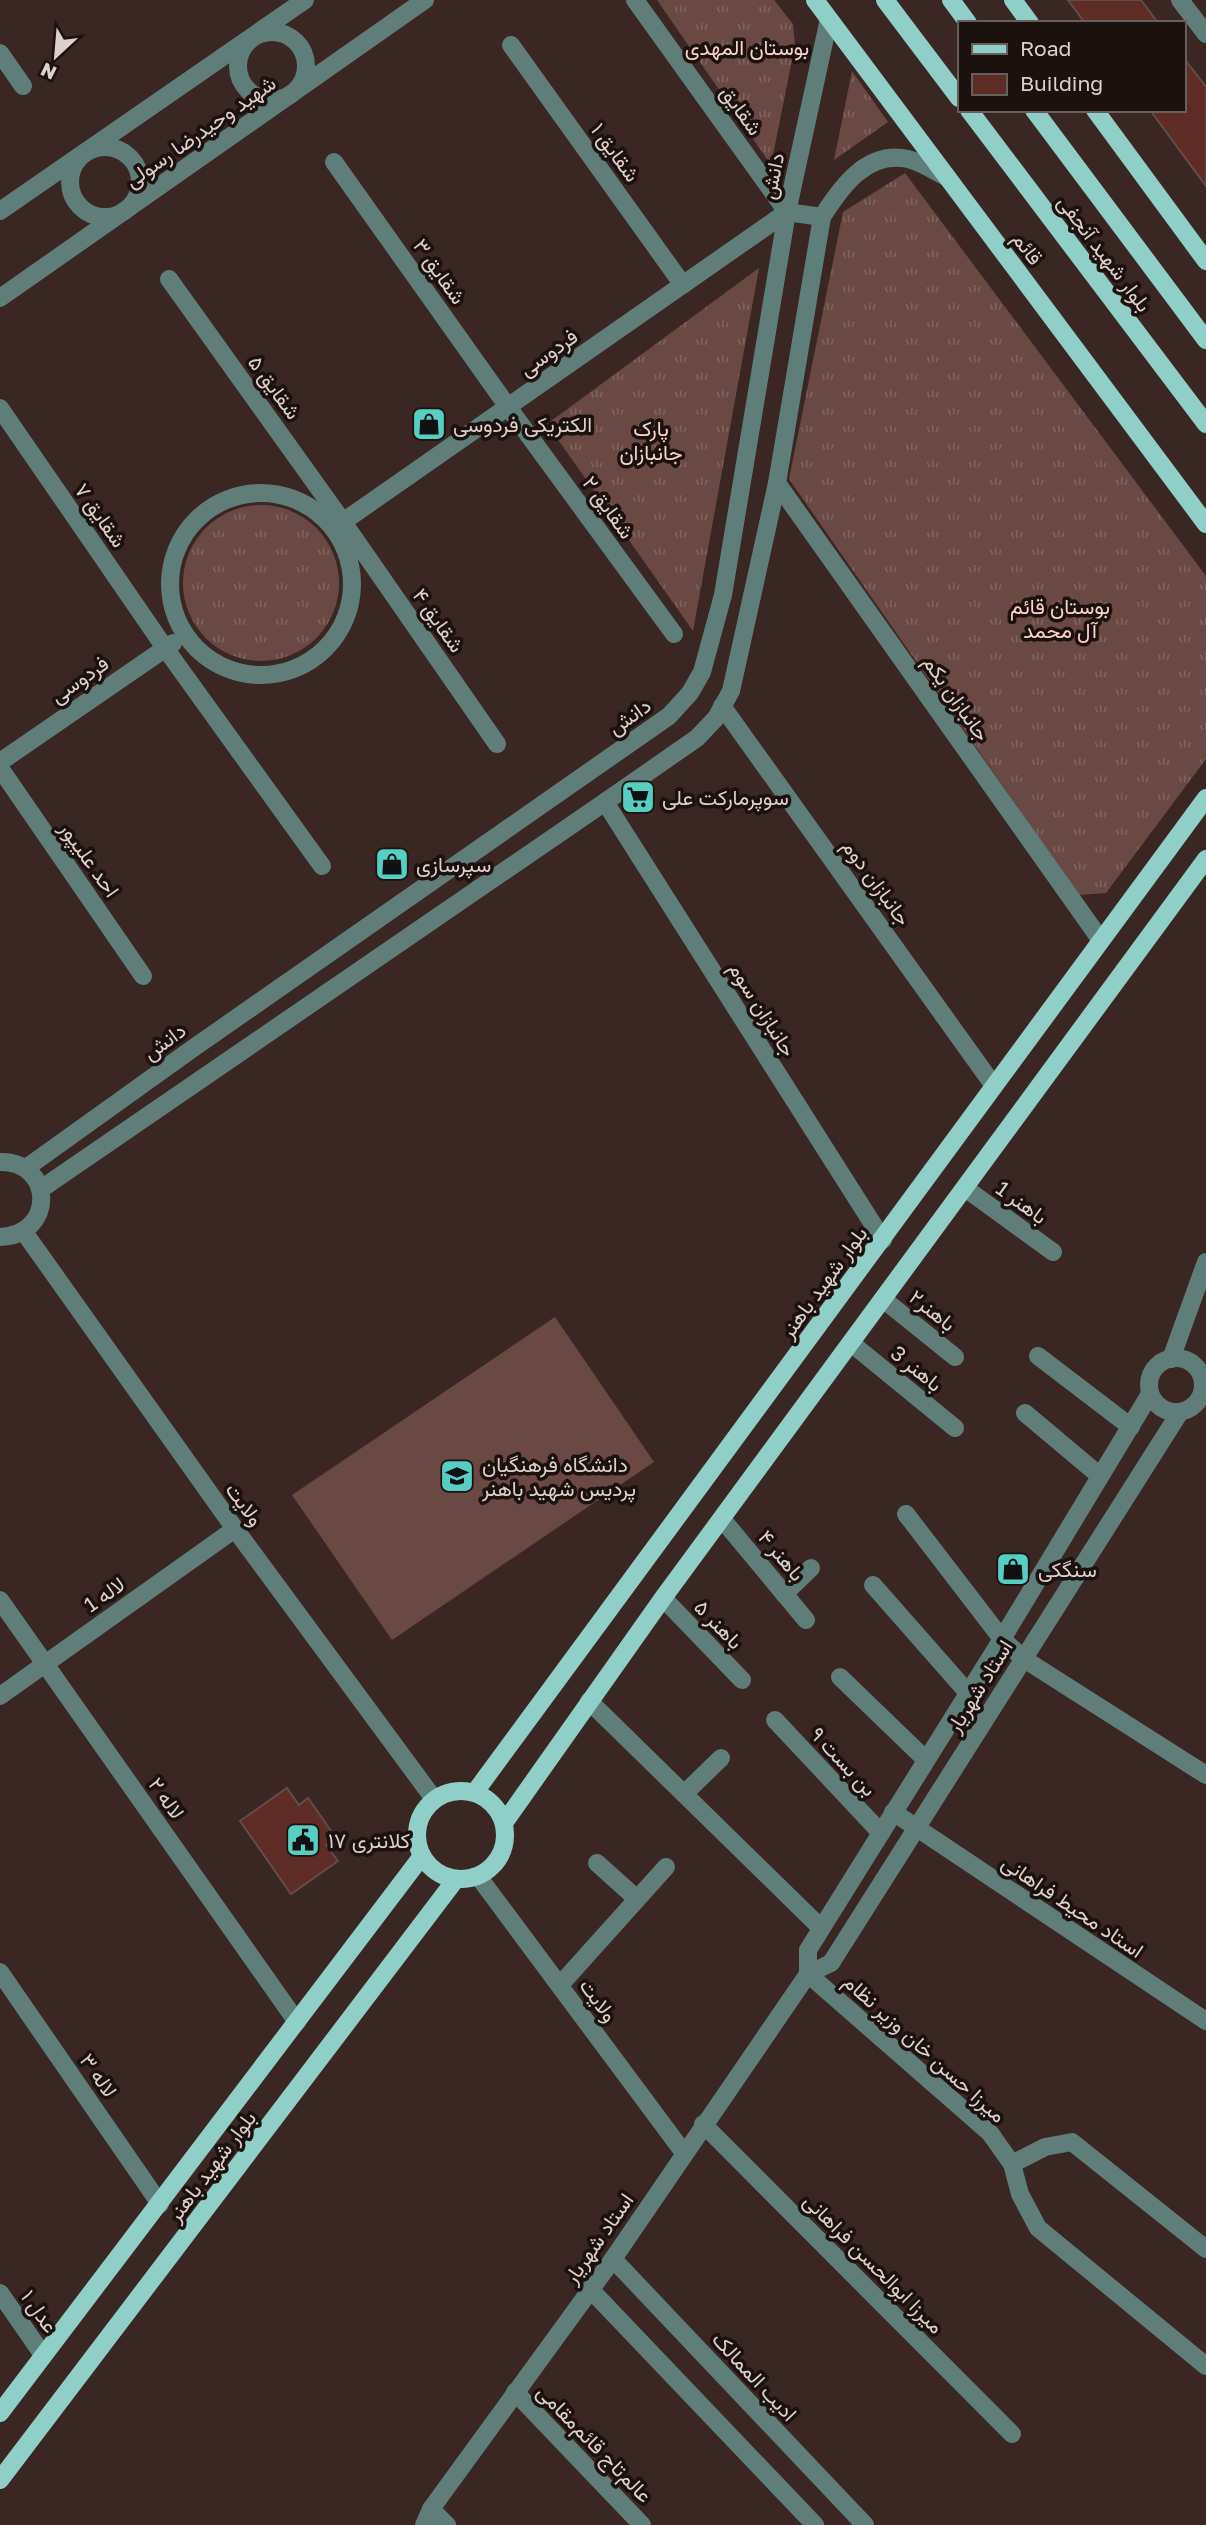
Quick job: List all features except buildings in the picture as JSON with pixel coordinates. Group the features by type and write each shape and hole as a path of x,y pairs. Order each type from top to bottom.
{"main road":[{"name":"قائم","path":"814,0 1206,524"},
{"path":"885,0 958,97"},
{"path":"951,0 967,21"},
{"path":"1013,0 1029,21"},
{"name":"بلوار شهید آنجفی","path":"970,112 1206,424"},
{"name":"بلوار شهید آنجفی","path":"1035,112 1206,340"},
{"path":"1096,112 1206,261"},
{"name":"بلوار شهید باهنر","path":"475,1792 1206,798"},
{"path":"503,1823 663,1598 1206,859"},
{"path":"447,1792 475,1792 493,1805 503,1823 503,1848 498,1860 489,1869 478,1876 456,1879 437,1871 422,1856 417,1844 419,1819 425,1807 447,1792"},
{"name":"بلوار شهید باهنر","path":"0,2413 422,1856"},
{"name":"بلوار شهید باهنر","path":"0,2480 456,1879"}],"street":[{"path":"0,211 305,0"},
{"name":"شهید وحیدرضا رسولی","path":"0,298 425,0"},
{"name":"شقایق","path":"635,0 787,212"},
{"path":"1180,0 1206,34"},
{"name":"دانش","path":"26,1168 669,716 690,693 702,672 723,595 787,212 829,19"},
{"path":"273,32 294,40 301,48 306,69 297,89 289,96 266,100 246,89 237,68 244,46 252,38 273,32"},
{"name":"شقایق ۱","path":"511,46 683,285"},
{"path":"0,53 23,86"},
{"path":"104,147 125,153 134,162 139,172 140,184 132,205 123,212 100,217 90,214 73,197 71,174 82,155 92,149 104,147"},
{"path":"41,1189 697,738 716,718 731,691 777,483 822,217 840,189 862,169 886,157 909,159 948,178"},
{"name":"شقایق ۳","path":"334,162 508,407"},
{"path":"787,212 822,217"},
{"name":"فردوسی","path":"338,525 787,212"},
{"name":"شقایق ۵","path":"170,279 338,525"},
{"name":"شقایق ۲","path":"508,407 674,634"},
{"name":"شقایق ۷","path":"0,408 166,648 322,866"},
{"name":"جانبازان یکم","path":"777,483 1100,939"},
{"path":"270,493 299,500 338,525 353,581 349,611 336,637 315,658 289,671 250,674 231,670 205,656 185,634 173,607 169,578 176,550 191,525 214,506 241,495 270,493"},
{"name":"شقایق ۴","path":"338,525 497,744"},
{"name":"فردوسی","path":"0,762 185,634"},
{"name":"جانبازان دوم","path":"722,706 994,1086"},
{"name":"احد علیپور","path":"0,768 143,976"},
{"name":"جانبازان سوم","path":"605,802 883,1240"},
{"path":"0,1237 12,1237 33,1224 42,1201 41,1189 26,1168 1,1160"},
{"name":"باهنر 1","path":"965,1188 1054,1252"},
{"name":"ولایت","path":"23,1232 235,1529 434,1799"},
{"path":"1171,1359 1206,1262"},
{"name":"باهنر۲","path":"883,1299 955,1357"},
{"name":"باهنر 3","path":"851,1343 955,1428"},
{"path":"1038,1356 1131,1427"},
{"path":"1171,1359 1181,1359 1197,1368 1205,1384 1196,1403 1180,1412 1162,1409 1155,1403 1149,1385 1155,1367 1171,1359"},
{"name":"استاد شهریار","path":"808,1975 808,1950 1002,1639 1150,1394"},
{"name":"استاد شهریار","path":"428,2517 612,2259 808,1975 831,1963 1180,1412"},
{"path":"1026,1413 1100,1476"},
{"path":"906,1514 1002,1639 1024,1659 1206,1775"},
{"name":"باهنر ۴","path":"722,1518 806,1620"},
{"name":"لاله 1","path":"0,1696 235,1529"},
{"path":"784,1594 811,1568"},
{"path":"873,1585 968,1693"},
{"name":"باهنر ۵","path":"663,1598 742,1680"},
{"name":"لاله ۲","path":"0,1600 297,2022"},
{"path":"840,1677 926,1760"},
{"path":"589,1701 821,1928"},
{"name":"بن بست ۹","path":"775,1720 881,1833"},
{"path":"684,1794 721,1758"},
{"name":"استاد محیط فراهانی","path":"893,1812 1206,2021"},
{"path":"597,1863 637,1899"},
{"path":"560,1985 666,1867"},
{"name":"ولایت","path":"478,1876 684,2153"},
{"name":"لاله ۳","path":"0,1972 160,2204"},
{"name":"میرزا حسن خان وزیر نظام","path":"808,1975 990,2133 1012,2164 1020,2194 1038,2228 1206,2366"},
{"name":"میرزا ابوالحسن فراهانی","path":"703,2124 1013,2434"},
{"path":"1012,2164 1045,2147 1072,2141 1206,2249"},
{"name":"ادیب الممالک","path":"612,2259 865,2525"},
{"path":"590,2289 815,2525"},
{"name":"عدل ۱","path":"0,2293 43,2355"},
{"name":"عالم‌تاج قائم‌مقامی","path":"515,2392 642,2525"},
{"path":"428,2517 447,2525"}],"green space":[{"name":"بوستان المهدی","path":"657,0 774,0 793,24 795,45 771,165"},
{"path":"852,71 888,122 834,160"},
{"name":"بوستان قائم آل محمد","path":"905,173 1206,576 1206,759 1106,893 1079,895 789,479 843,212"},
{"name":"پارک جانبازان","path":"759,268 693,631 547,424"},
{"path":"261,505 291,511 316,528 333,553 339,583 333,613 316,638 291,655 261,661 231,655 206,638 189,613 183,583 189,553 206,528 231,511"},
{"path":"555,1317 654,1462 392,1640 292,1495"}],"place":[{"name":"الکتریکی فردوسی","path":"429,424"},
{"name":"سوپرمارکت علی","path":"638,797"},
{"name":"سپرسازی","path":"392,864"},
{"name":"دانشگاه فرهنگیان پردیس شهید باهنر","path":"457,1476"},
{"name":"سنگکی","path":"1013,1569"},
{"name":"کلانتری ۱۷","path":"303,1840"}]}
